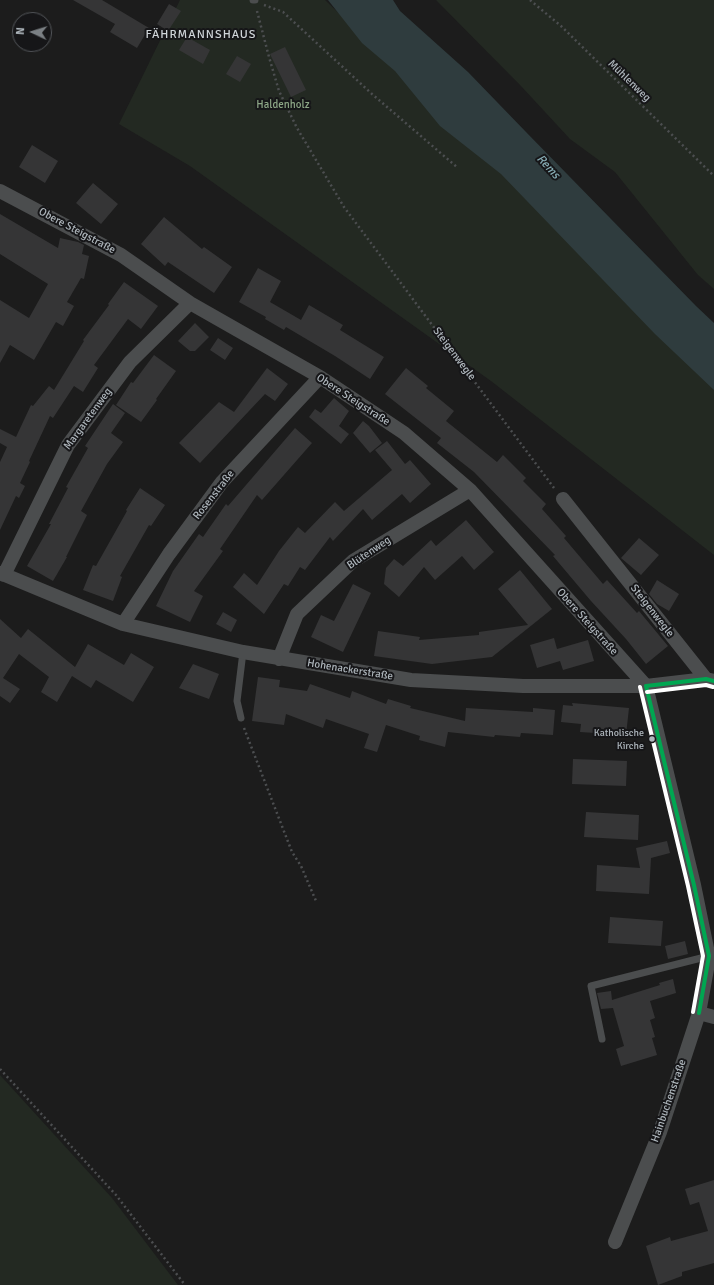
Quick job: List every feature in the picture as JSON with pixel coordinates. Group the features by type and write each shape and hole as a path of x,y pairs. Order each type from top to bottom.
{"street":[{"name":"Obere Steigstraße","path":"0,191 121,255 190,303 320,377 404,433 470,490 646,686"},
{"name":"Margaretenweg","path":"2,574 68,445 130,362 190,303"},
{"name":"Rosenstraße","path":"123,624 169,554 222,482 320,377"},
{"name":"Blütenweg","path":"279,659 297,614 353,561 470,490"},
{"name":"Steigenwegle","path":"563,499 710,680"},
{"name":"Hohenackerstraße","path":"2,574 123,624 243,652 411,680 523,686 646,686 710,680"},
{"name":"Hainbuchenstraße","path":"615,1242 660,1132 699,1013 709,956 694,885 646,686"},
{"path":"699,1013 714,1017"}],"lane":[{"path":"241,718 237,702 243,652"},
{"path":"602,1039 592,986 709,956"}],"path":[{"path":"254,0 282,12 372,94 458,168"},
{"name":"Steigenwegle","path":"254,0 279,91 297,128 344,207 563,499"},
{"name":"Mühlenweg","path":"530,0 561,26 714,176"},
{"path":"241,718 292,852 301,866 316,901"},
{"path":"0,1069 116,1195 185,1285"}],"green space":[{"name":"Haldenholz","path":"180,0 325,0 714,374 714,555 491,381 190,166 119,124"},
{"path":"436,0 714,0 714,289 698,275 615,172 570,139 521,86"},
{"path":"0,1075 112,1198 178,1285 0,1285"}],"water":[{"name":"Rems","path":"328,0 393,0 400,11 468,72 714,323 714,390 655,334 501,174 440,126 395,71 362,43"}],"building":[{"path":"73,0 102,0 149,28 137,48 110,32 115,24"},
{"path":"169,4 181,11 168,31 157,24"},
{"path":"187,37 210,50 203,64 179,50"},
{"path":"285,47 306,90 291,97 270,54"},
{"path":"237,56 251,64 240,82 226,74"},
{"path":"32,145 58,161 45,183 19,167"},
{"path":"93,183 118,204 101,224 76,203"},
{"path":"0,214 58,248 60,238 78,242 84,245 82,254 89,256 84,279 81,278 67,302 74,306 63,326 56,322 34,360 10,345 0,363 0,300 29,318 48,284 0,254"},
{"path":"164,217 202,249 204,247 232,267 214,293 168,262 165,266 141,244"},
{"path":"258,268 281,281 270,302 301,320 309,305 343,325 340,330 384,357 370,379 286,327 284,330 265,319 266,317 239,302"},
{"path":"124,282 158,306 141,329 128,319 94,365 98,368 83,392 74,386 53,418 50,416 20,483 25,486 19,498 16,496 0,530 0,462 7,447 0,443 0,429 16,437 31,405 33,406 49,386 54,390 84,341 83,340"},
{"path":"195,323 209,337 195,351 190,351 178,341"},
{"path":"218,338 233,348 225,360 210,350"},
{"path":"154,355 176,371 141,422 116,405 131,382 133,383"},
{"path":"267,368 288,384 275,401 265,394 200,463 179,443 219,402 234,412"},
{"path":"406,368 428,386 426,388 454,411 446,421 497,462 503,455 526,478 523,481 546,504 542,509 566,536 564,538 603,584 607,580 637,613 639,611 668,646 646,664 553,556 555,555 474,472 437,443 441,438 385,394"},
{"path":"334,398 349,411 339,426 349,434 341,444 309,417 315,409 321,413"},
{"path":"113,404 125,413 111,433 123,442 107,464 81,511 87,515 67,557 53,581 27,566 51,524 49,524 68,488 66,487 88,448 85,446"},
{"path":"363,421 369,426 382,443 370,453 353,433"},
{"path":"295,428 312,443 262,500 257,495 220,549 223,551 194,591 203,596 190,622 156,606 173,571 199,534 203,537 226,504 228,506"},
{"path":"387,441 405,464 410,460 431,484 410,503 402,494 372,520 363,509 333,541 330,537 305,570 300,567 288,586 284,584 264,614 233,587 244,573 257,585 279,551 298,527 305,533 335,502 344,511 392,470 375,450"},
{"path":"140,488 165,505 151,526 149,525 120,576 122,577 113,601 83,590 93,565 96,566 127,511 126,510"},
{"path":"466,520 494,552 474,570 462,556 435,580 424,567 399,597 384,584 386,568 394,559 403,566 431,540 436,546"},
{"path":"639,538 659,555 641,575 621,558"},
{"path":"520,570 552,609 492,657 432,664 374,656 378,631 420,637 419,640 479,635 479,632 528,625 498,589"},
{"path":"657,580 679,594 669,611 657,604 649,594"},
{"path":"353,584 371,593 343,652 311,637 321,615 334,621"},
{"path":"223,612 237,620 231,632 216,624"},
{"path":"0,619 21,638 28,629 75,667 88,644 124,665 131,653 154,667 133,702 96,680 91,688 72,676 57,702 41,692 49,677 19,654 3,678 20,689 10,703 0,696"},
{"path":"554,638 557,649 588,640 594,661 563,670 560,661 537,668 530,645"},
{"path":"193,664 219,674 209,699 179,688"},
{"path":"258,677 280,680 279,687 307,691 310,684 350,698 352,691 386,704 388,699 411,706 410,708 465,721 466,708 533,712 533,708 555,710 553,735 521,733 520,737 495,735 494,737 448,732 445,747 419,740 420,736 386,725 377,752 364,748 369,734 326,719 323,728 286,714 284,725 252,721"},
{"path":"572,703 629,708 626,735 580,732 581,724 561,722 563,705 573,706"},
{"path":"573,759 627,761 626,786 572,784"},
{"path":"586,812 639,815 638,840 584,837"},
{"path":"667,841 670,853 651,858 649,894 596,891 597,865 640,868 636,848"},
{"path":"610,917 663,921 661,946 608,943"},
{"path":"685,941 688,954 668,959 665,946"},
{"path":"673,979 676,993 650,1001 655,1018 650,1020 655,1037 652,1038 657,1055 621,1066 616,1049 624,1046 613,1008 601,1009 597,993 611,991 612,1000 660,985 659,983"},
{"path":"714,1180 714,1263 682,1272 682,1276 658,1285 646,1246 670,1237 671,1241 708,1231 699,1202 690,1205 685,1189"}],"transit line":[{"path":"646,686 706,679 714,681"},
{"path":"647,692 706,685 713,687"},
{"path":"646,686 694,885 709,956 699,1013"},
{"path":"640,687 688,886 703,956 693,1012"}],"place":[{"name":"Katholische Kirche","path":"652,739"}],"district":[{"name":"FÄHRMANNSHAUS","path":"201,35"}]}
